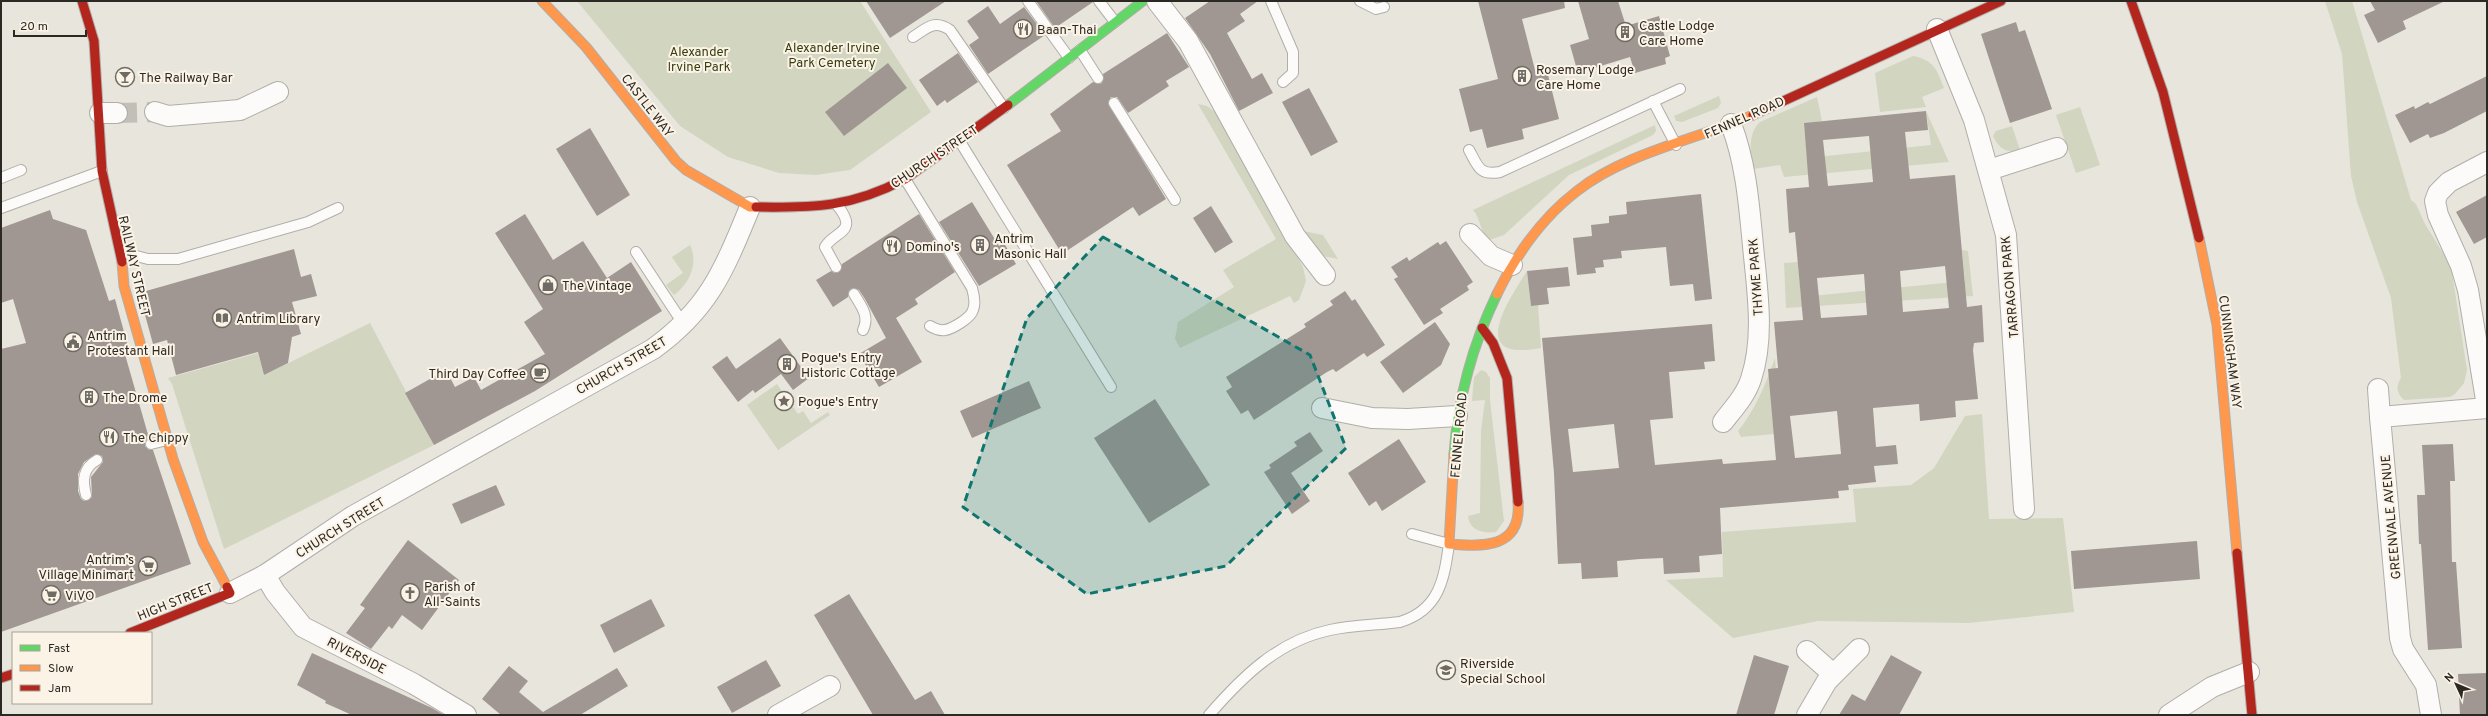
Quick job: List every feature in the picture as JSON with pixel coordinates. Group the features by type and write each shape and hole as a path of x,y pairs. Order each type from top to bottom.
{"street":[{"name":"RAILWAY STREET","path":"82,1 94,41 108,113 102,171 106,202 121,252 124,286 167,440 203,542 230,593"},
{"name":"CASTLE WAY","path":"542,1 564,22 586,47 641,119 676,161 686,170 750,207"},
{"name":"CHURCH STREET","path":"230,593 265,575 353,516 652,349 684,325 701,306 716,283 750,207 813,208 837,205 890,187 905,179 1004,108 1143,1"},
{"path":"1157,1 1188,42 1295,236 1326,275"},
{"name":"FENNEL ROAD","path":"1449,544 1457,416 1463,383 1482,328 1512,265 1542,223 1579,189 1629,164 1731,124 2001,1"},
{"name":"CUNNINGHAM WAY","path":"2131,1 2163,92 2200,244 2217,325 2252,715"},
{"name":"TARRAGON PARK","path":"1937,29 1974,120 2006,234 2024,509"},
{"path":"155,112 168,116 240,110 278,92"},
{"name":"THYME PARK","path":"1723,422 1739,402 1751,381 1758,340 1758,298 1746,176 1740,145 1731,124"},
{"path":"1988,170 2057,148"},
{"path":"2380,417 2487,407 2468,290 2461,266 2435,206 2436,197 2445,186 2487,162"},
{"path":"1470,234 1491,256 1512,265"},
{"path":"1449,544 1480,547 1503,542 1511,534 1517,521 1516,465 1507,378 1493,343 1482,328"},
{"name":"GREENVALE AVENUE","path":"2378,389 2400,638 2403,649 2426,685 2431,715"},
{"path":"1322,408 1372,418 1408,419 1457,416"},
{"name":"RIVERSIDE","path":"265,575 275,592 303,627 414,684 466,715"},
{"name":"HIGH STREET","path":"133,632 174,617 230,593"},
{"path":"1806,715 1818,692 1833,674 1859,649"},
{"path":"1807,652 1833,674"},
{"path":"2169,715 2212,687 2249,672"},
{"path":"1,678 12,674"},
{"path":"778,715 830,686"}],"lane":[{"path":"1028,1 1069,58"},
{"path":"1099,1 1115,22"},
{"path":"1271,1 1294,60 1293,73 1283,82"},
{"path":"1360,1 1376,9 1384,7"},
{"path":"913,37 932,24 941,24 950,30 1004,108"},
{"path":"1080,50 1098,78"},
{"path":"1469,150 1480,170 1488,174 1500,172 1680,89"},
{"path":"1654,101 1676,145"},
{"path":"1114,103 1175,200"},
{"path":"959,140 1111,387"},
{"path":"1,178 21,170"},
{"path":"1,208 102,171"},
{"path":"905,179 972,288 974,296 973,310 969,316 946,330 938,330 930,326"},
{"path":"836,267 825,248 827,244 841,234 845,227 844,214 837,205"},
{"path":"121,252 148,259 178,259 302,224 338,208"},
{"path":"636,252 684,325"},
{"path":"854,294 866,315 866,323 862,330"},
{"path":"151,444 167,440"},
{"path":"86,495 83,485 85,473 97,460"},
{"path":"1209,715 1259,664 1290,643 1331,630 1400,622 1419,614 1432,602 1440,586 1445,571 1449,544 1412,534"}],"highlighted area":[{"path":"1103,237 1310,355 1346,448 1226,566 1087,594 963,507 1027,318"}],"green space":[{"path":"577,1 860,1 931,112 850,170 816,175 779,173 728,157 680,126"},
{"path":"2325,1 2352,1 2411,200 2416,204 2425,224 2451,266 2467,370 2464,383 2455,394 2450,397 2404,400 2398,392 2397,387 2401,378 2391,298 2357,202 2351,176 2342,54"},
{"path":"1913,56 1926,60 1934,67 1944,88 1922,97 1926,107 1880,112 1875,73"},
{"path":"1719,96 1721,103 1718,108 1682,122 1676,121 1674,116"},
{"path":"1817,97 1822,121 1804,124 1807,158 1931,145 1926,111 1949,162 1784,177 1780,165 1753,169 1751,144 1753,132 1760,122"},
{"path":"1198,104 1207,106 1223,118 1303,267 1306,281 1299,300 1294,303 1290,296 1180,348 1175,339 1178,322 1234,287 1223,270 1276,239"},
{"path":"2080,107 2100,165 2076,173 2056,115"},
{"path":"1655,125 1656,131 1653,135 1569,175 1504,235 1489,240 1484,234 1478,218 1473,210"},
{"path":"2012,126 2020,150 2011,151 2000,147 1993,136 1996,131"},
{"path":"1298,230 1323,235 1338,259 1323,256"},
{"path":"690,245 693,252 693,266 691,273 684,285 674,295 666,285 683,273 672,257"},
{"path":"1962,250 1968,251 1973,296 1786,308 1784,263 1798,262 1801,297 1965,281"},
{"path":"1527,271 1531,306 1538,305 1541,348 1518,350 1505,346 1499,338 1499,327 1503,313 1510,298"},
{"path":"370,323 434,445 224,549 172,384 168,378 258,353 264,375"},
{"path":"1775,358 1778,395 1774,434 1741,437 1738,431 1755,405 1764,387"},
{"path":"1481,370 1486,372 1490,378 1490,400 1504,521 1496,532 1482,532 1474,528 1469,521 1468,516 1480,513 1481,431 1485,400 1472,401 1474,377"},
{"path":"777,384 798,414 803,411 811,423 828,412 830,415 778,450 747,405"},
{"path":"1982,414 1989,519 2063,518 2074,612 1968,623 1818,621 1733,638 1666,580 1723,577 1722,532 1856,522 1853,489 1911,485 1934,468 1965,416"}],"building":[{"path":"866,1 946,1 890,38"},
{"path":"1036,1 1093,1 1093,2 1055,28"},
{"path":"1210,1 1258,1 1240,14 1245,21 1227,33 1252,79 1262,73 1273,93 1239,111 1210,54 1185,18"},
{"name":"Rosemary Lodge Care Home","path":"1478,1 1564,1 1565,8 1522,19 1536,74 1547,71 1559,119 1522,129 1524,139 1487,148 1482,129 1470,132 1459,89 1498,79"},
{"name":"Castle Lodge Care Home","path":"1578,1 1618,1 1626,26 1659,16 1670,56 1665,58 1666,64 1635,73 1630,57 1578,73 1570,45 1589,39"},
{"path":"2370,1 2445,1 2403,21 2406,29 2378,43 2364,15 2375,10"},
{"path":"988,6 1000,24 1024,7 1045,35 988,74 969,45 979,38 967,21"},
{"path":"2016,22 2019,32 2025,30 2052,109 2010,123 1981,34"},
{"path":"1167,33 1189,67 1166,81 1169,86 1128,113 1117,97 1111,97 1108,103 1166,199 1139,216 1133,207 1062,254 1007,165 1061,131 1050,114 1093,82 1098,84 1102,83 1103,74"},
{"path":"958,53 978,82 947,103 945,100 937,106 919,80"},
{"path":"888,63 907,88 844,136 825,112"},
{"path":"2487,76 2487,111 2444,133 2430,138 2428,134 2410,143 2395,115 2414,106 2415,109 2428,102 2430,104"},
{"path":"1309,88 1338,142 1311,156 1282,102"},
{"path":"1926,111 1928,130 1905,132 1910,179 1955,175 1967,307 1982,305 1984,342 1974,343 1973,350 1978,399 1955,401 1956,417 1920,421 1919,404 1873,408 1876,447 1896,445 1898,464 1874,466 1876,482 1848,485 1849,490 1838,491 1839,498 1720,508 1722,554 1699,556 1700,572 1664,574 1663,558 1640,559 1617,561 1618,577 1582,579 1581,563 1558,564 1554,473 1542,338 1712,324 1715,361 1704,362 1705,369 1669,372 1673,418 1650,420 1655,465 1722,459 1723,464 1776,460 1768,369 1778,368 1774,322 1803,320 1795,232 1789,233 1786,189 1809,187 1804,123","holes":["1869,136 1873,182 1828,186 1823,140","1945,266 1949,308 1903,312 1900,271","1864,274 1867,315 1821,318 1817,278","1837,411 1841,454 1795,458 1790,416","1614,424 1619,468 1573,472 1568,429"]},
{"path":"590,128 630,195 597,216 556,149"},
{"path":"1701,194 1712,299 1695,301 1693,284 1670,286 1666,247 1621,251 1622,258 1603,260 1604,267 1595,268 1596,273 1577,275 1573,238 1592,236 1591,225 1609,223 1609,216 1627,214 1626,202"},
{"path":"2487,195 2487,237 2474,244 2456,212"},
{"name":"Antrim Masonic Hall","path":"972,202 999,246 1004,243 1016,264 979,286 939,222"},
{"path":"1211,206 1233,242 1215,253 1193,218"},
{"path":"50,210 53,219 86,230 109,301 115,299 129,350 124,351 149,438 145,442 145,446 149,450 153,450 191,564 1,632 1,349 26,343 13,299 1,303 1,228","holes":["96,454 102,456 103,462 91,477 92,497 84,501 81,499 78,491 78,474 84,462"]},
{"path":"525,214 553,260 583,241 607,278 631,262 662,311 535,391 434,445 405,393 446,370 455,387 474,377 481,390 545,354 524,322 543,309 495,233"},
{"path":"919,214 955,272 915,299 918,304 896,318 922,362 879,387 859,354 886,338 865,299 859,290 853,288 849,291 848,297 833,307 816,280 831,271 835,273 839,272 842,264"},
{"path":"1446,241 1473,282 1467,286 1469,290 1440,309 1443,313 1424,325 1394,279 1398,277 1391,267 1407,257 1409,261 1438,242 1440,245"},
{"name":"Antrim Library","path":"294,249 301,277 311,274 317,296 292,302 301,334 292,337 288,363 264,375 258,352 176,375 167,340 153,344 139,293"},
{"path":"1568,267 1570,286 1547,288 1549,304 1531,306 1527,271"},
{"path":"1345,291 1352,301 1355,299 1385,345 1367,357 1364,353 1336,372 1333,369 1327,372 1254,420 1248,410 1241,414 1226,391 1232,387 1226,377 1306,327 1304,324 1333,305 1330,301"},
{"path":"1435,322 1450,344 1441,365 1403,393 1380,362"},
{"path":"780,338 809,378 793,390 781,374 755,393 753,390 738,402 712,367 727,356 736,369"},
{"path":"1029,381 1041,408 972,438 960,411"},
{"path":"1155,399 1210,485 1149,523 1094,438"},
{"path":"1310,432 1323,451 1291,473 1310,501 1292,514 1264,472 1271,468 1269,465 1297,446 1294,442"},
{"path":"1399,439 1426,482 1382,511 1376,501 1369,506 1348,473"},
{"path":"2453,444 2455,481 2450,481 2452,562 2456,562 2462,648 2428,650 2421,544 2419,544 2417,495 2425,495 2422,445"},
{"path":"496,485 505,505 461,524 452,504"},
{"name":"Parish of All-Saints","path":"408,540 459,580 422,630 402,615 392,629 389,626 371,649 346,633 365,608 360,605"},
{"path":"2197,541 2200,579 2074,589 2071,551"},
{"path":"849,594 915,700 931,691 945,715 873,715 814,615"},
{"path":"651,599 665,626 614,653 600,625"},
{"path":"312,653 432,708 444,715 352,715 325,703 326,701 297,685"},
{"path":"1754,655 1789,666 1774,715 1736,715"},
{"path":"1891,655 1922,672 1899,715 1839,715 1852,694 1865,701"},
{"path":"766,660 781,686 732,713 717,687"},
{"path":"509,666 528,681 519,692 543,712 617,668 628,686 580,715 501,715 482,699"},
{"path":"2487,673 2487,715 2460,715 2458,674"}],"tunnel":[{"path":"117,113 155,112"}],"traffic: fast":[{"path":"1008,105 1143,1"},
{"path":"1454,454 1459,412 1473,352 1497,294"}],"traffic: slow":[{"path":"542,1 586,47 676,161 686,170 750,207 756,207"},
{"path":"1497,294 1504,279 1531,238 1553,213 1577,191 1617,166 1753,115"},
{"path":"2199,238 2217,325 2237,553"},
{"path":"122,262 124,286 173,459 203,542 227,587"},
{"path":"1454,454 1449,544 1486,544 1497,542 1507,537 1514,529 1518,517 1518,502"}],"traffic: jam":[{"path":"82,1 94,41 102,171 122,262"},
{"path":"1753,115 2001,1"},
{"path":"2131,1 2163,92 2199,238"},
{"path":"756,207 797,207 833,204 868,195 886,188 905,179 1008,105"},
{"path":"1482,328 1493,343 1507,378 1518,502"},
{"path":"2237,553 2252,715"},
{"path":"132,632 230,593 227,587"},
{"path":"1,678 12,674"}],"place":[{"name":"Baan-Thai","path":"1023,29"},
{"name":"Castle Lodge Care Home","path":"1625,32"},
{"name":"Rosemary Lodge Care Home","path":"1522,76"},
{"name":"The Railway Bar","path":"125,77"},
{"name":"Antrim Masonic Hall","path":"980,245"},
{"name":"Domino's","path":"892,246"},
{"name":"The Vintage","path":"548,285"},
{"name":"Antrim Library","path":"222,318"},
{"name":"Antrim Protestant Hall","path":"73,342"},
{"name":"Pogue's Entry Historic Cottage","path":"787,364"},
{"name":"Third Day Coffee","path":"540,373"},
{"name":"The Drome","path":"89,397"},
{"name":"Pogue's Entry","path":"784,401"},
{"name":"The Chippy","path":"109,437"},
{"name":"Antrim’s Village Minimart","path":"148,566"},
{"name":"Parish of All-Saints","path":"410,593"},
{"name":"ViVO","path":"51,595"},
{"name":"Riverside Special School","path":"1446,670"}],"park label":[{"name":"Alexander Irvine Park Cemetery","path":"832,54"},
{"name":"Alexander Irvine Park","path":"699,58"}]}
